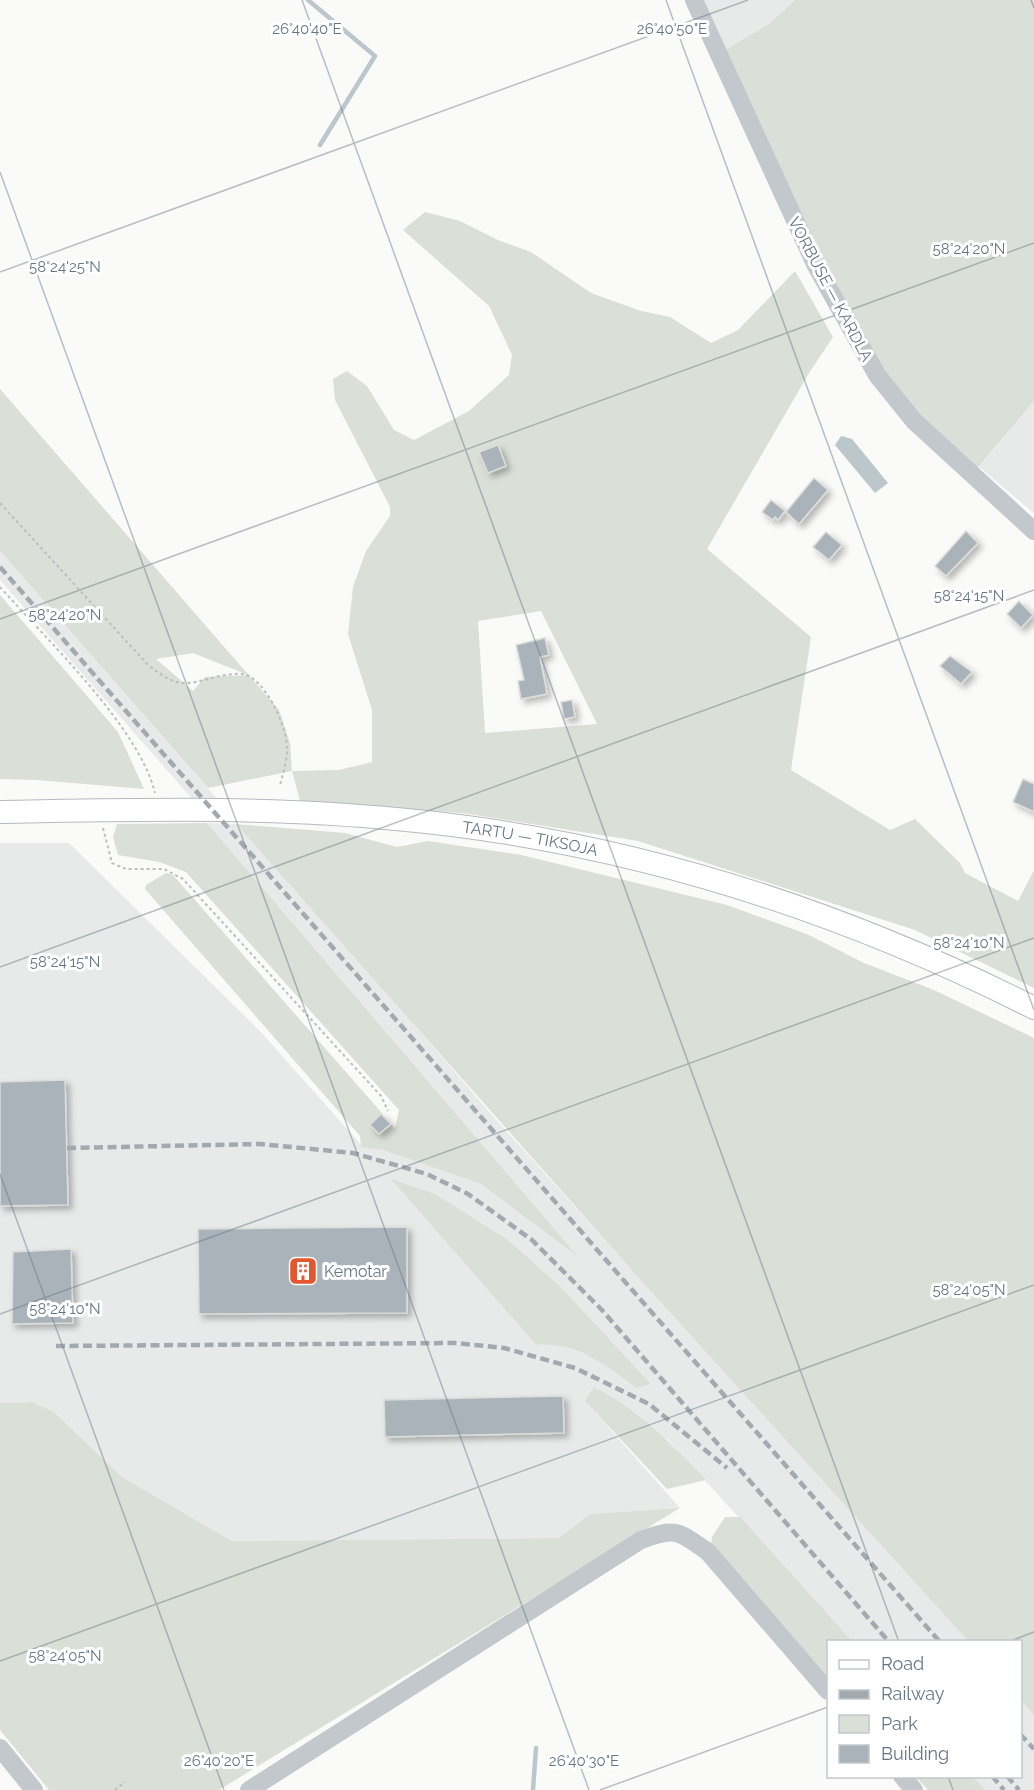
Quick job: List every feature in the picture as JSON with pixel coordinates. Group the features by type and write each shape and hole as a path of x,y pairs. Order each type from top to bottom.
{"main road":[{"name":"TARTU — TIKSOJA","path":"0,812 159,810 397,819 459,825 589,846 771,896 868,932 965,974 1034,1008"}],"street":[{"name":"VORBUSE — KARDLA","path":"694,0 815,264 877,375 914,421 1034,531"},
{"path":"249,1790 641,1540 667,1530 685,1535 708,1552 827,1690"},
{"path":"0,1748 34,1790"},
{"path":"904,1778 914,1790"}],"path":[{"path":"0,503 112,622 148,665 167,680 178,685 243,674 258,681 279,716 285,733 288,748 280,785"},
{"path":"0,587 116,718 137,751 152,782 159,810"},
{"path":"100,810 104,842 112,863 126,869 164,869 183,879 366,1079 381,1096 388,1111"},
{"path":"115,1790 125,1782"}],"shaded area":[{"path":"694,0 795,0 769,24 718,54"},
{"path":"1034,401 1034,513 979,467"},
{"path":"841,436 852,439 888,483 875,493 835,445"},
{"path":"0,551 218,800 195,802 0,580"},
{"path":"207,823 236,824 362,964 491,1114 967,1640 851,1640 667,1439 586,1402 680,1508 590,1514 559,1538 232,1541 122,1477 54,1412 33,1402 0,1403 0,843 69,843 260,1031 363,1147 383,1150 481,1184 576,1256","holes":["392,1180 508,1240 560,1286 650,1383 636,1388 597,1359 555,1343 536,1345"]},
{"path":"1022,1701 1034,1715 1034,1790 985,1790 974,1778 1022,1778"}],"green space":[{"path":"795,0 1034,0 1034,401 971,476 877,375 718,54 769,24"},
{"path":"425,212 460,221 498,240 531,252 591,293 641,311 670,317 711,343 738,330 795,271 833,337 809,373 707,549 811,637 791,770 890,830 915,819 960,863 965,873 1018,901 1034,870 1034,988 915,930 638,841 463,813 300,801 292,771 339,770 372,762 372,710 348,634 353,587 366,551 390,516 390,507 335,400 333,379 347,371 367,386 394,430 414,440 469,411 509,375 512,355 489,306 403,230","holes":["541,611 597,724 485,733 478,621"]},
{"path":"0,389 279,710 290,743 292,771 208,788 0,551","holes":["193,653 248,675 205,677 193,691 156,659"]},
{"path":"0,595 118,732 144,789 0,779"},
{"path":"207,823 579,1258 481,1184 383,1150 361,1147 360,1136 145,889 146,885 166,873 173,875 395,1128 399,1110 186,872 159,862 118,855 113,837 117,824"},
{"path":"236,824 345,833 397,847 428,841 521,855 727,905 809,935 864,963 934,990 1034,1038 1034,1715 1022,1701 1022,1640 967,1640 639,1278"},
{"path":"391,1179 435,1194 508,1240 560,1286 651,1384 636,1388 589,1356 564,1347 536,1345"},
{"path":"594,1387 641,1417 706,1480 667,1489 585,1401"},
{"path":"33,1402 54,1412 122,1477 232,1541 559,1538 590,1514 680,1508 219,1790 49,1790 0,1730 0,1403"},
{"path":"725,1517 740,1517 851,1640 827,1640 827,1676 711,1545 712,1537"},
{"path":"917,1778 974,1778 985,1790 928,1790"}],"building":[{"path":"498,445 506,466 488,473 479,452"},
{"path":"814,478 828,490 799,524 786,512"},
{"path":"771,500 785,511 778,520 775,517 773,520 762,512"},
{"path":"966,531 978,543 946,576 935,566"},
{"path":"826,532 842,545 829,560 813,547"},
{"path":"1019,601 1033,615 1021,628 1007,614"},
{"path":"545,638 549,655 540,657 547,694 521,699 518,681 524,680 516,645"},
{"path":"950,656 972,672 961,684 940,666"},
{"path":"572,700 575,717 564,719 561,702"},
{"path":"1023,779 1034,784 1034,812 1013,802"},
{"path":"65,1080 68,1205 0,1206 0,1082"},
{"path":"381,1114 391,1124 379,1134 370,1125"},
{"name":"Kemotar","path":"407,1227 407,1313 199,1314 198,1229"},
{"path":"71,1249 73,1323 12,1324 13,1252"},
{"path":"563,1396 564,1433 385,1437 384,1400"}],"waterway":[{"path":"308,0 375,56 320,145"},
{"path":"533,1790 536,1748"}],"railway":[{"path":"0,567 938,1640"},
{"path":"67,1148 260,1144 353,1153 427,1174 468,1194 532,1240 602,1310 887,1640"},
{"path":"56,1346 456,1343 504,1348 575,1368 649,1404 727,1468"},
{"path":"1022,1736 1034,1749"},
{"path":"994,1778 1004,1790"},
{"path":"1009,1778 1019,1790"}],"place":[{"name":"Kemotar","path":"303,1271"}]}
